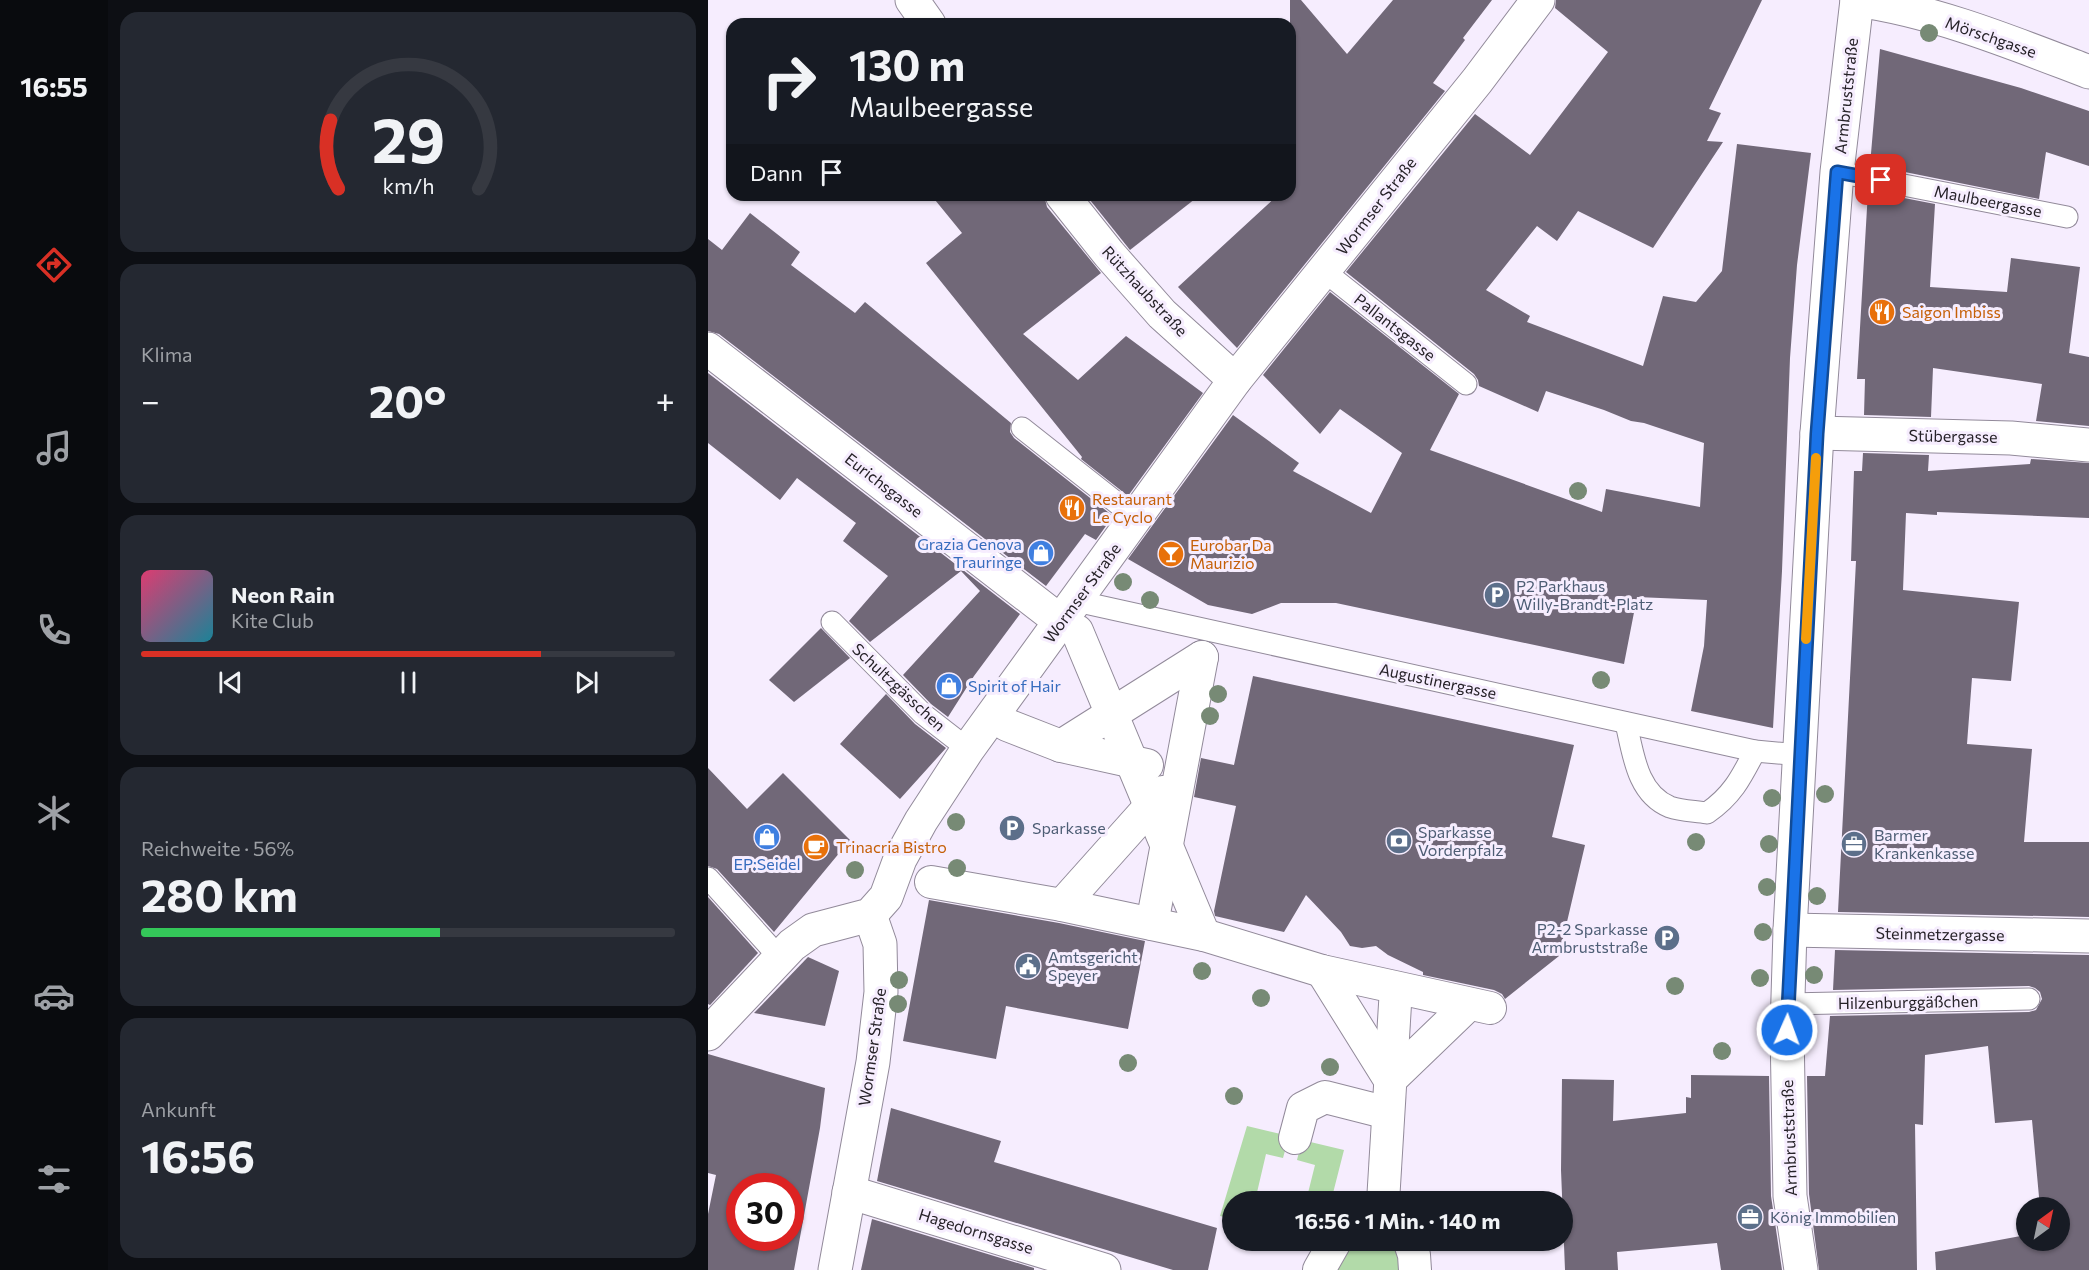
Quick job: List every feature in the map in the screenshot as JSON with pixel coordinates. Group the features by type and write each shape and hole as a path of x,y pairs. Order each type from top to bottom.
{"street":[{"path":"912,0 925,18"},
{"name":"Wormser Straße","path":"835,1270 873,1062 881,992 880,944 870,915 886,897 900,859 921,820 968,749 1071,618 1136,518 1235,380 1477,81 1538,0"},
{"name":"Mörschgasse","path":"1857,0 1891,5 1925,14 1985,33 2089,72"},
{"name":"Armbruststraße","path":"1801,1270 1790,1197 1788,1004 1790,930 1817,434 1837,172 1857,0"},
{"name":"Rützhaubstraße","path":"1067,201 1109,254 1162,314 1235,380"},
{"name":"Eurichsgasse","path":"708,349 1071,618"},
{"name":"Stübergasse","path":"1817,434 2011,438 2089,445"},
{"path":"1071,618 1204,935"},
{"path":"1061,746 1202,657 1187,774 1167,845 1152,924"},
{"path":"1007,725 1061,746 1187,774"},
{"path":"1062,906 1150,806 1187,774"},
{"path":"931,882 1204,935 1322,971 1479,1006 1390,1080"},
{"path":"708,1034 779,957 813,930 870,915"},
{"name":"Steinmetzergasse","path":"1790,930 2089,936"},
{"path":"1322,971 1390,1080"},
{"path":"1384,1191 1396,988"},
{"path":"1295,1138 1303,1108 1326,1097 1388,1113"},
{"name":"Hagedornsgasse","path":"849,1192 1050,1262 1104,1270"},
{"path":"1319,1270 1330,1251"},
{"path":"1413,1251 1415,1270"}],"lane":[{"name":"Maulbeergasse","path":"1837,172 2067,217"},
{"name":"Pallantsgasse","path":"1324,271 1466,384"},
{"path":"1022,428 1136,518"},
{"name":"Augustinergasse","path":"1071,618 1626,723 1755,751 1801,755"},
{"name":"Schultzgässchen","path":"832,622 923,714 968,749"},
{"path":"1626,723 1639,775 1657,799 1671,807 1707,813 1714,809 1737,786 1755,751"},
{"path":"708,878 779,957"},
{"name":"Hilzenburggäßchen","path":"1788,1004 2029,999"}],"green space":[{"path":"1247,1126 1289,1136 1283,1158 1266,1154 1257,1191 1228,1191"},
{"path":"1302,1140 1344,1150 1334,1191 1308,1191 1315,1165 1297,1160"},
{"path":"1347,1251 1400,1251 1401,1270 1335,1270"}],"building":[{"path":"1290,0 1301,0 1347,54 1393,0 1492,0 1433,83 1445,91 1237,348 1178,287 1271,201 1296,201 1296,18 1290,18"},
{"path":"1556,0 1762,0 1709,109 1721,113 1707,141 1723,142 1653,248 1578,211 1557,241 1537,226 1486,290 1530,316 1527,322 1643,366 1663,296 1696,302 1722,271 1737,144 1811,153 1797,265 1790,358 1773,728 1691,711 1704,646 1707,600 1637,597 1624,664 1336,603 1281,603 1252,614 1208,605 1128,559 1233,415 1299,463 1293,471 1371,513 1402,453 1340,409 1320,434 1263,375 1330,292 1459,394 1430,450 1602,512 1606,489 1700,507 1704,443 1644,423 1631,421 1546,391 1538,412 1479,386 1474,374 1346,272 1475,114 1530,155 1608,52 1555,8"},
{"path":"1880,49 2021,88 2089,111 2089,166 2046,152 2039,199 1870,165"},
{"path":"1868,191 1935,204 1930,287 2007,292 2011,258 2080,267 2069,353 2089,357 2089,426 2036,421 2042,384 1933,368 1931,417 1864,415 1865,379 1857,379"},
{"path":"936,201 1046,201 1047,207 1101,273 1023,334 1078,380 1126,336 1203,393 1128,496 1081,459 1082,457 926,263 962,233"},
{"path":"1091,201 1192,201 1130,250"},
{"path":"750,213 800,252 791,265 855,313 865,302 1011,423 1010,432 1014,438 1113,516 1096,540 1085,534 1046,586 719,334 708,331 708,239 722,250"},
{"path":"708,373 1020,614 974,676 948,717 931,704 903,675 980,591 961,571 870,642 849,621 888,576 843,541 856,523 797,478 780,500 708,443"},
{"path":"1863,453 1929,455 1928,471 2030,464 2031,459 2089,463 2089,518 1937,512 1937,515 1906,513 1903,590 2019,602 2011,681 1972,678 1967,744 2032,749 2024,842 2089,842 2089,917 1838,912 1856,561 1851,561 1854,471 1862,471"},
{"path":"821,628 850,658 794,702 769,680"},
{"name":"Sparkasse Vorderpfalz","path":"1253,676 1574,745 1552,837 1585,845 1559,956 1505,999 1502,994 1494,990 1423,975 1423,972 1388,955 1376,946 1362,948 1350,946 1341,932 1306,895 1284,932 1215,916 1214,911 1236,806 1194,797 1201,758 1234,765"},
{"path":"886,694 915,724 946,748 900,799 840,744"},
{"path":"708,768 747,809 783,773 850,840 774,932 717,869 708,866"},
{"path":"708,897 758,953 710,1005 708,1004"},
{"name":"Amtsgericht Speyer","path":"929,900 1145,941 1128,1029 1006,1006 996,1059 903,1041"},
{"path":"1835,950 2089,955 2089,1270 1936,1270 1935,1252 2016,1237 2016,1251 2070,1251 2070,1197 2039,1197 2032,1120 1995,1123 1988,1046 1925,1055 1923,1125 1915,1124 1917,1270 1819,1270 1809,1194 1807,1076 1825,1076 1830,1016 2029,1012 2036,1010 2042,999 2040,992 2029,986 1833,990"},
{"path":"808,957 839,971 825,1026 754,1013"},
{"path":"708,1054 825,1088 804,1215 804,1173 726,1173 726,1251 797,1251 794,1270 708,1270 708,1214 716,1175 708,1173"},
{"path":"1691,1075 1769,1076 1771,1196 1782,1270 1721,1270 1717,1243 1617,1252 1618,1270 1565,1270 1564,1251 1573,1251 1573,1191 1562,1191 1562,1079 1614,1080 1613,1121 1686,1113 1686,1097 1691,1098"},
{"path":"891,1108 1001,1141 994,1162 1217,1228 1208,1270 1173,1270 877,1181"},
{"path":"872,1219 1034,1268 1034,1270 861,1270"}],"slow traffic":[{"path":"1806,639 1816,458"}],"place":[{"name":"Saigon Imbiss","path":"1882,312"},
{"name":"Restaurant Le Cyclo","path":"1072,508"},
{"name":"Grazia Genova Trauringe","path":"1041,553"},
{"name":"Eurobar Da Maurizio","path":"1171,554"},
{"name":"P2 Parkhaus Willy-Brandt-Platz","path":"1497,595"},
{"name":"Spirit of Hair","path":"949,686"},
{"name":"Sparkasse","path":"1012,828"},
{"name":"EP:Seidel","path":"767,837"},
{"name":"Sparkasse Vorderpfalz","path":"1399,841"},
{"name":"Barmer Krankenkasse","path":"1854,844"},
{"name":"Trinacria Bistro","path":"816,847"},
{"name":"P2-2 Sparkasse Armbruststraße","path":"1667,938"},
{"name":"Amtsgericht Speyer","path":"1028,966"},
{"name":"König Immobilien","path":"1750,1217"}],"route":[{"path":"1787,1030 1790,930 1817,434 1837,172 1881,180"}]}
